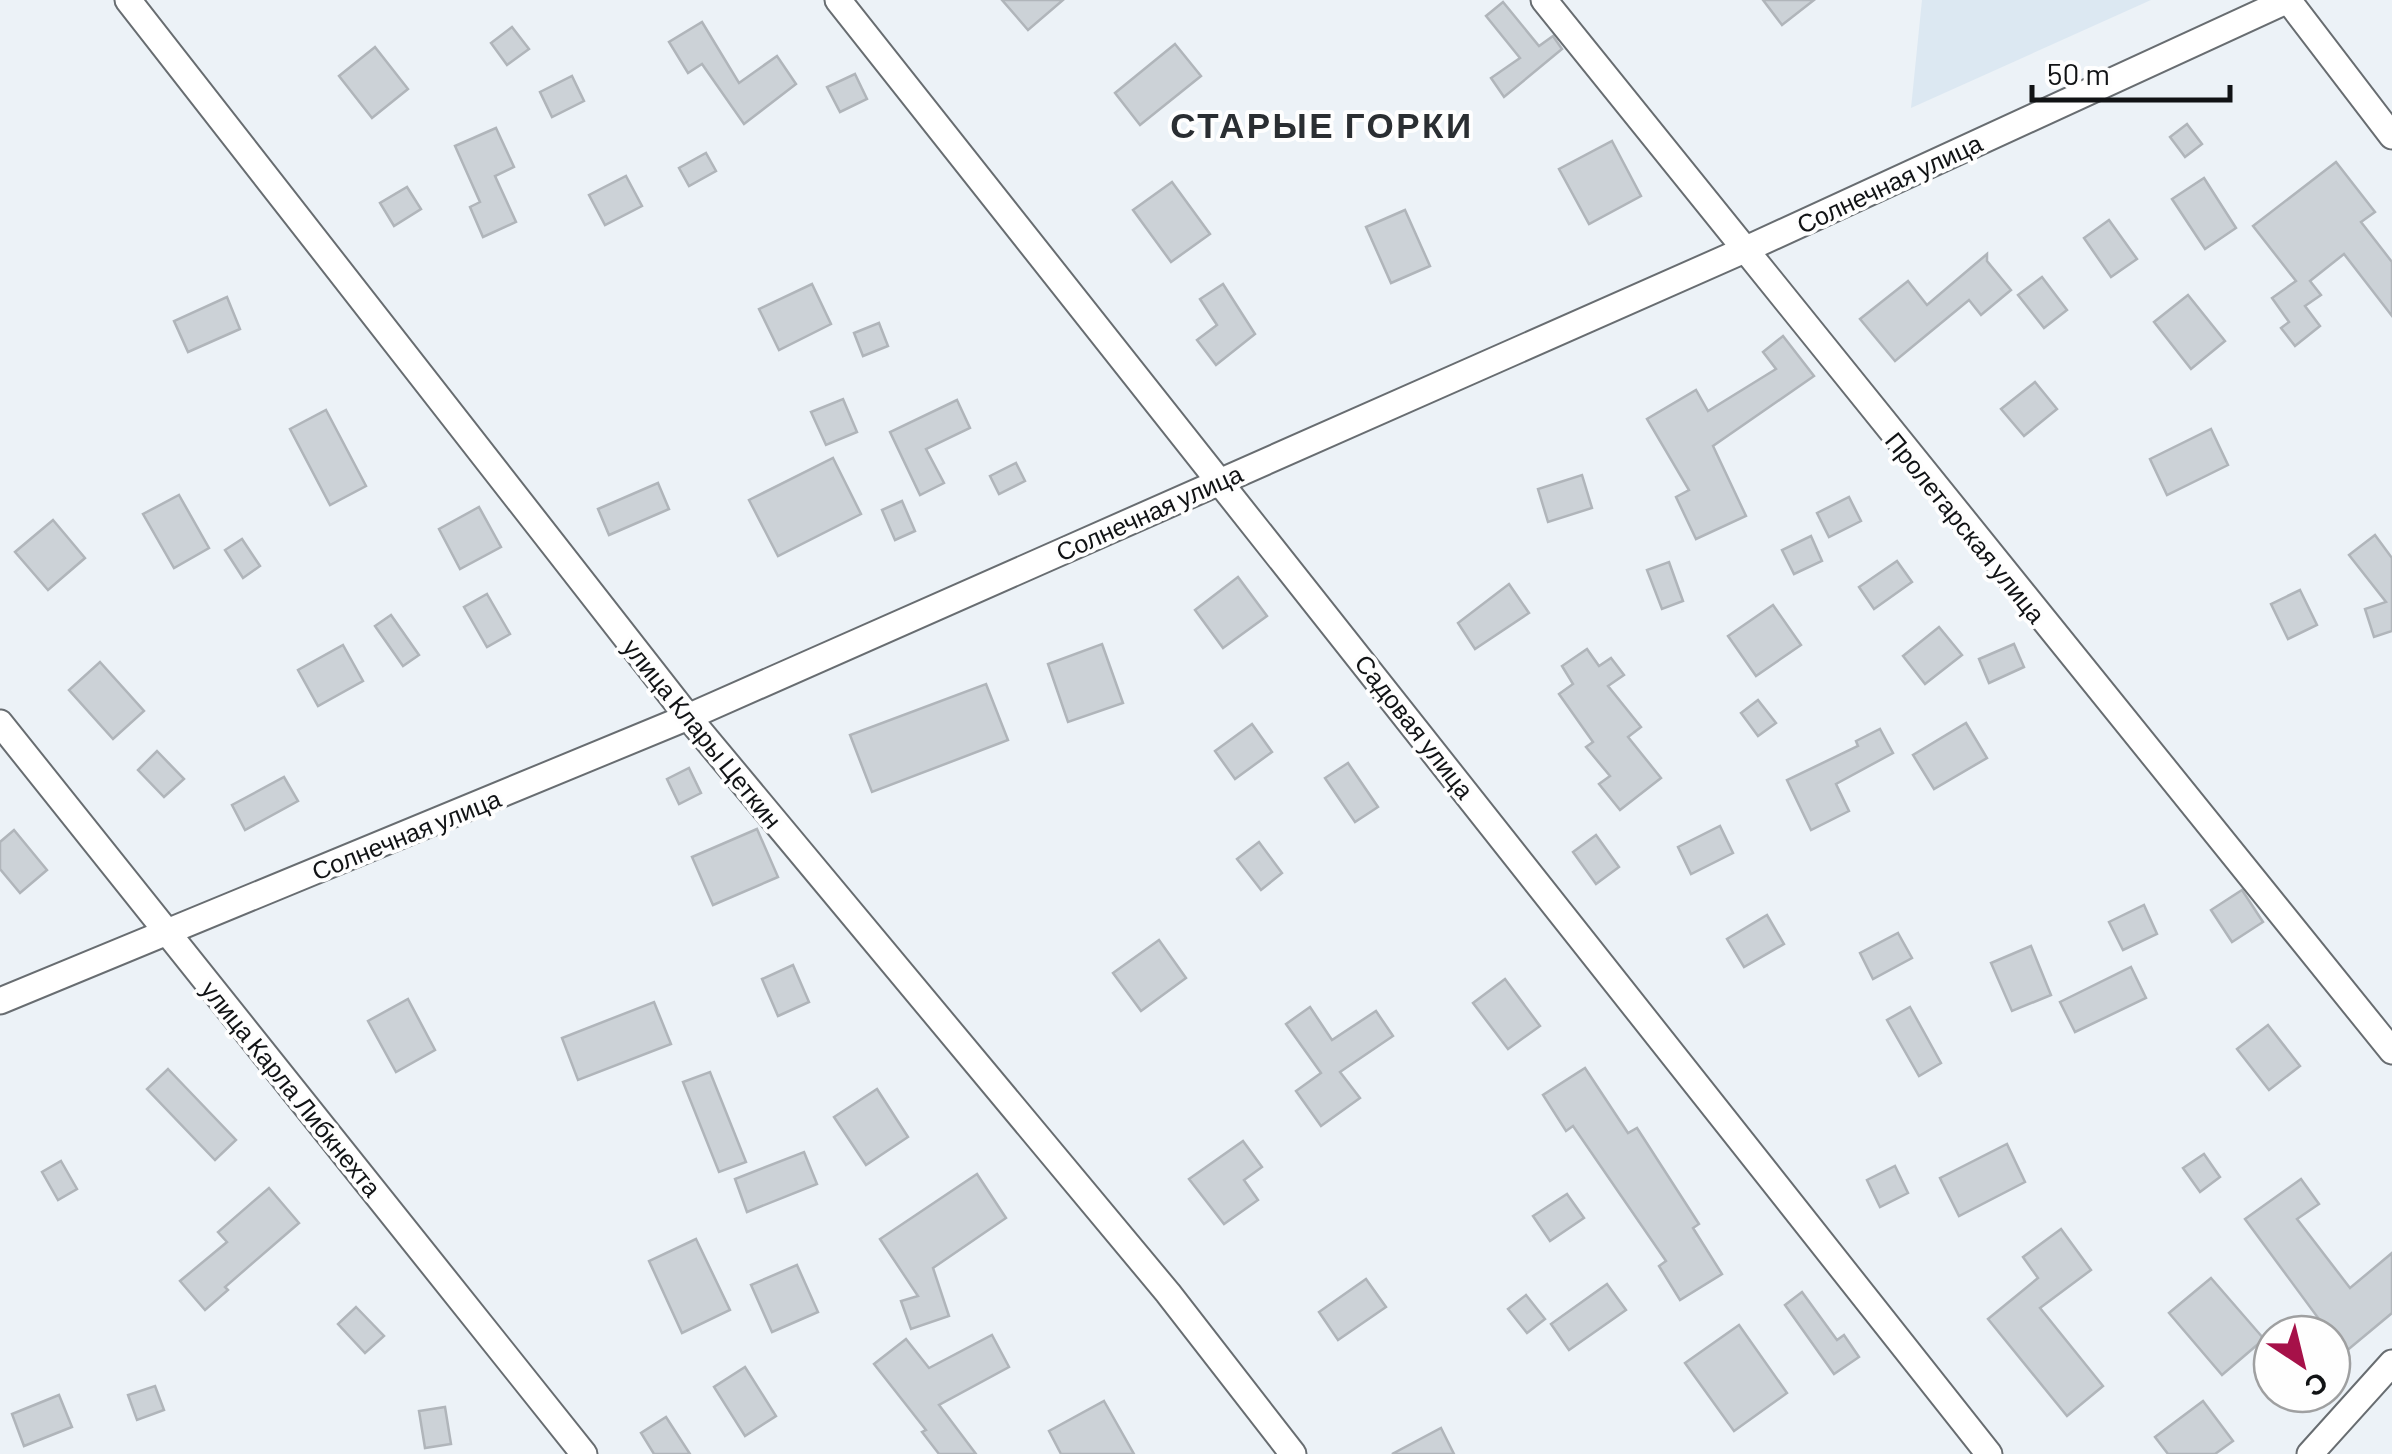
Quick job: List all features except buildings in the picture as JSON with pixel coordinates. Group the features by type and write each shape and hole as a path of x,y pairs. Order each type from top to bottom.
{"street":[{"name":"улица Клары Цеткин","path":"128,0 688,718 1155,1278 1293,1454"},
{"name":"Садовая улица","path":"838,0 1989,1454"},
{"name":"Пролетарская улица","path":"1544,0 1742,251 2392,1051"},
{"name":"Солнечная улица","path":"0,1001 688,718 1742,251 2288,0"},
{"path":"2288,0 2392,136"},
{"name":"улица Карла Либкнехта","path":"0,723 584,1454"},
{"path":"2310,1454 2392,1363"}],"shaded area":[{"path":"1922,0 2151,0 1911,108"}],"district":[{"name":"СТАРЫЕ ГОРКИ","path":"1322,124"}]}
